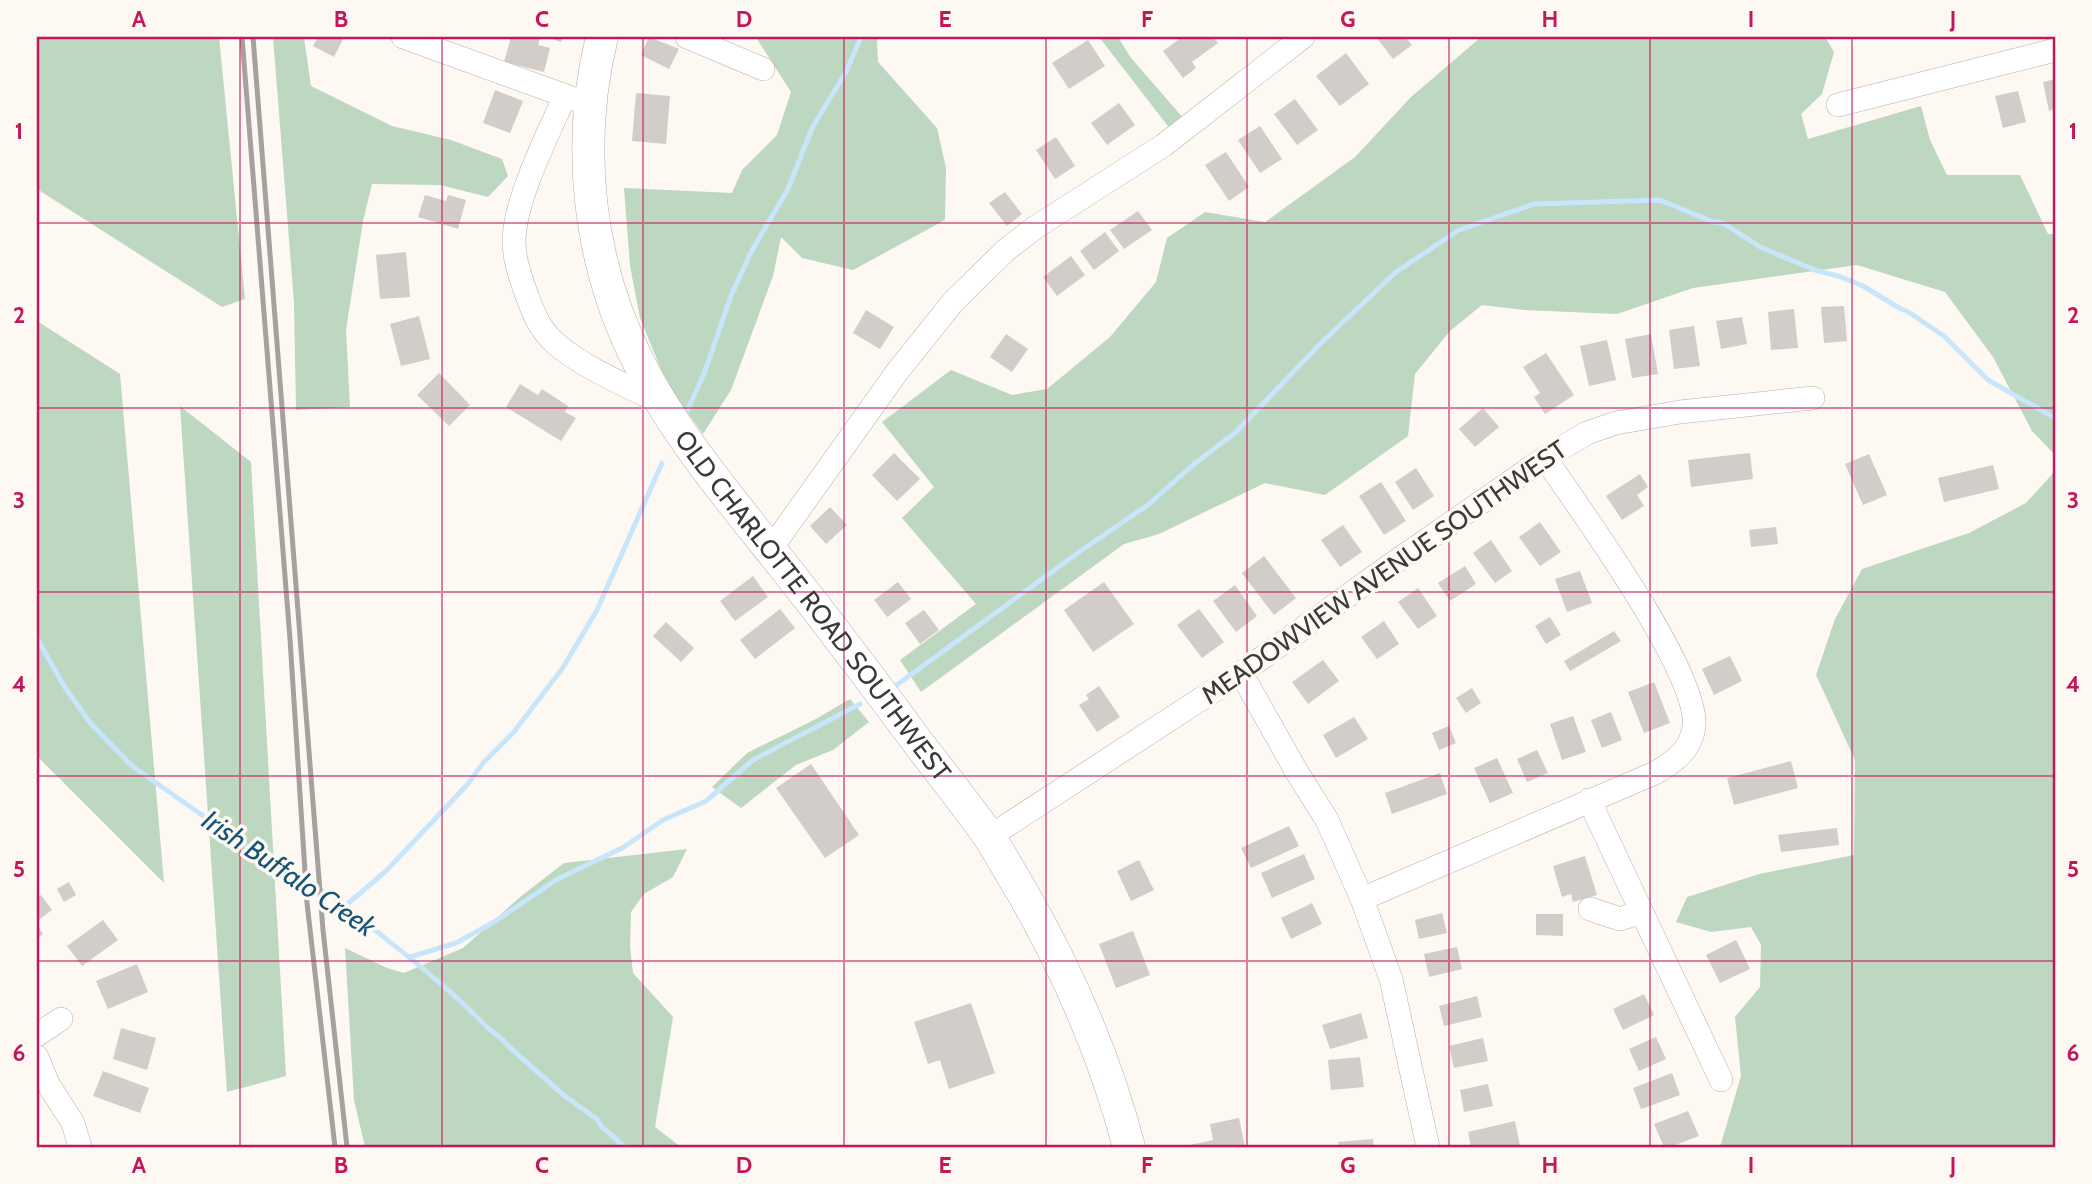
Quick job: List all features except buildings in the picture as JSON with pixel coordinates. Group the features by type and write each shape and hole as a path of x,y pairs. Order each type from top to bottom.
{"street":[{"path":"402,37 577,100 541,149 516,219 514,243 517,270 541,328 557,344 614,380 662,403"},
{"name":"OLD CHARLOTTE ROAD SOUTHWEST","path":"602,37 594,71 577,100 587,130 591,201 608,288 622,327 662,403 713,477 989,837 1038,920 1075,992 1115,1092 1129,1147"},
{"path":"687,37 763,69"},
{"path":"771,550 897,372 953,302 1006,250 1036,227 1164,145 1303,37"},
{"path":"1838,106 2055,50"},
{"name":"MEADOWVIEW AVENUE SOUTHWEST","path":"989,837 1241,673 1545,458 1587,433 1616,423 1680,412 1813,398"},
{"path":"1362,899 1588,800 1655,774 1684,753 1692,739 1694,709 1687,686 1642,603 1545,458"},
{"path":"1241,673 1327,820 1362,899 1391,979 1429,1147"},
{"path":"1588,800 1721,1080"},
{"path":"1590,909 1620,919 1641,912"},
{"path":"37,1035 61,1019"},
{"path":"37,1058 48,1084 73,1123 80,1147"}],"green space":[{"path":"37,37 219,37 245,299 222,307 37,189"},
{"path":"273,37 304,37 311,86 392,126 451,140 502,159 508,176 488,197 440,185 372,184 363,221 346,330 350,407 296,410 294,303"},
{"path":"758,37 880,37 877,41 878,62 937,128 946,168 945,220 853,270 802,258 781,237 773,276 731,390 703,434 667,384 640,318 630,266 624,188 732,193 742,170 777,135 791,92"},
{"path":"1099,37 1118,37 1131,58 1185,120 1171,130"},
{"path":"1481,37 1825,37 1834,52 1822,94 1801,114 1808,139 1921,106 1930,140 1947,175 2020,175 2048,234 2055,234 2055,455 2032,431 1993,357 1945,292 1857,265 1693,288 1617,314 1524,310 1482,305 1450,331 1415,374 1408,436 1325,495 1265,483 1159,534 1124,544 921,692 900,660 976,604 902,518 934,487 882,422 951,370 1012,395 1047,389 1110,337 1156,282 1167,238 1205,212 1265,222 1355,157 1411,97"},
{"path":"37,321 120,374 164,883 37,756"},
{"path":"180,406 251,462 286,1076 227,1092"},
{"path":"2055,471 2055,1147 1720,1147 1741,1076 1735,1017 1760,987 1761,945 1751,927 1711,932 1676,922 1687,897 1759,874 1854,855 1855,760 1816,675 1835,619 1862,569 1969,533 2026,503"},
{"path":"850,699 869,722 833,750 796,765 741,808 712,787 747,753"},
{"path":"687,849 673,877 644,894 631,912 630,947 633,973 673,1017 655,1127 681,1147 365,1147 354,1100 345,948 404,973 463,948 520,897 564,863"}],"waterway":[{"path":"687,411 704,374 731,296 751,252 788,189 812,128 846,72 861,37"},
{"path":"894,687 1149,504 1194,464 1235,433 1322,342 1396,272 1459,230 1534,204 1660,200 1713,222 1723,223 1760,247 1863,286 1907,311 1944,336 1988,380 2055,418"},
{"path":"345,906 386,871 466,786 484,762 513,733 562,669 597,610 662,463"},
{"name":"Irish Buffalo Creek","path":"37,638 64,686 91,724 132,766 255,852 330,893 465,1005 566,1097 597,1119 602,1127 625,1147"},
{"path":"410,957 456,943 494,922 556,880 624,847 663,820 706,801 753,760 860,704"}],"railway":[{"path":"242,37 290,639 307,903 335,1147"},
{"path":"253,37 323,930 347,1147"}]}
